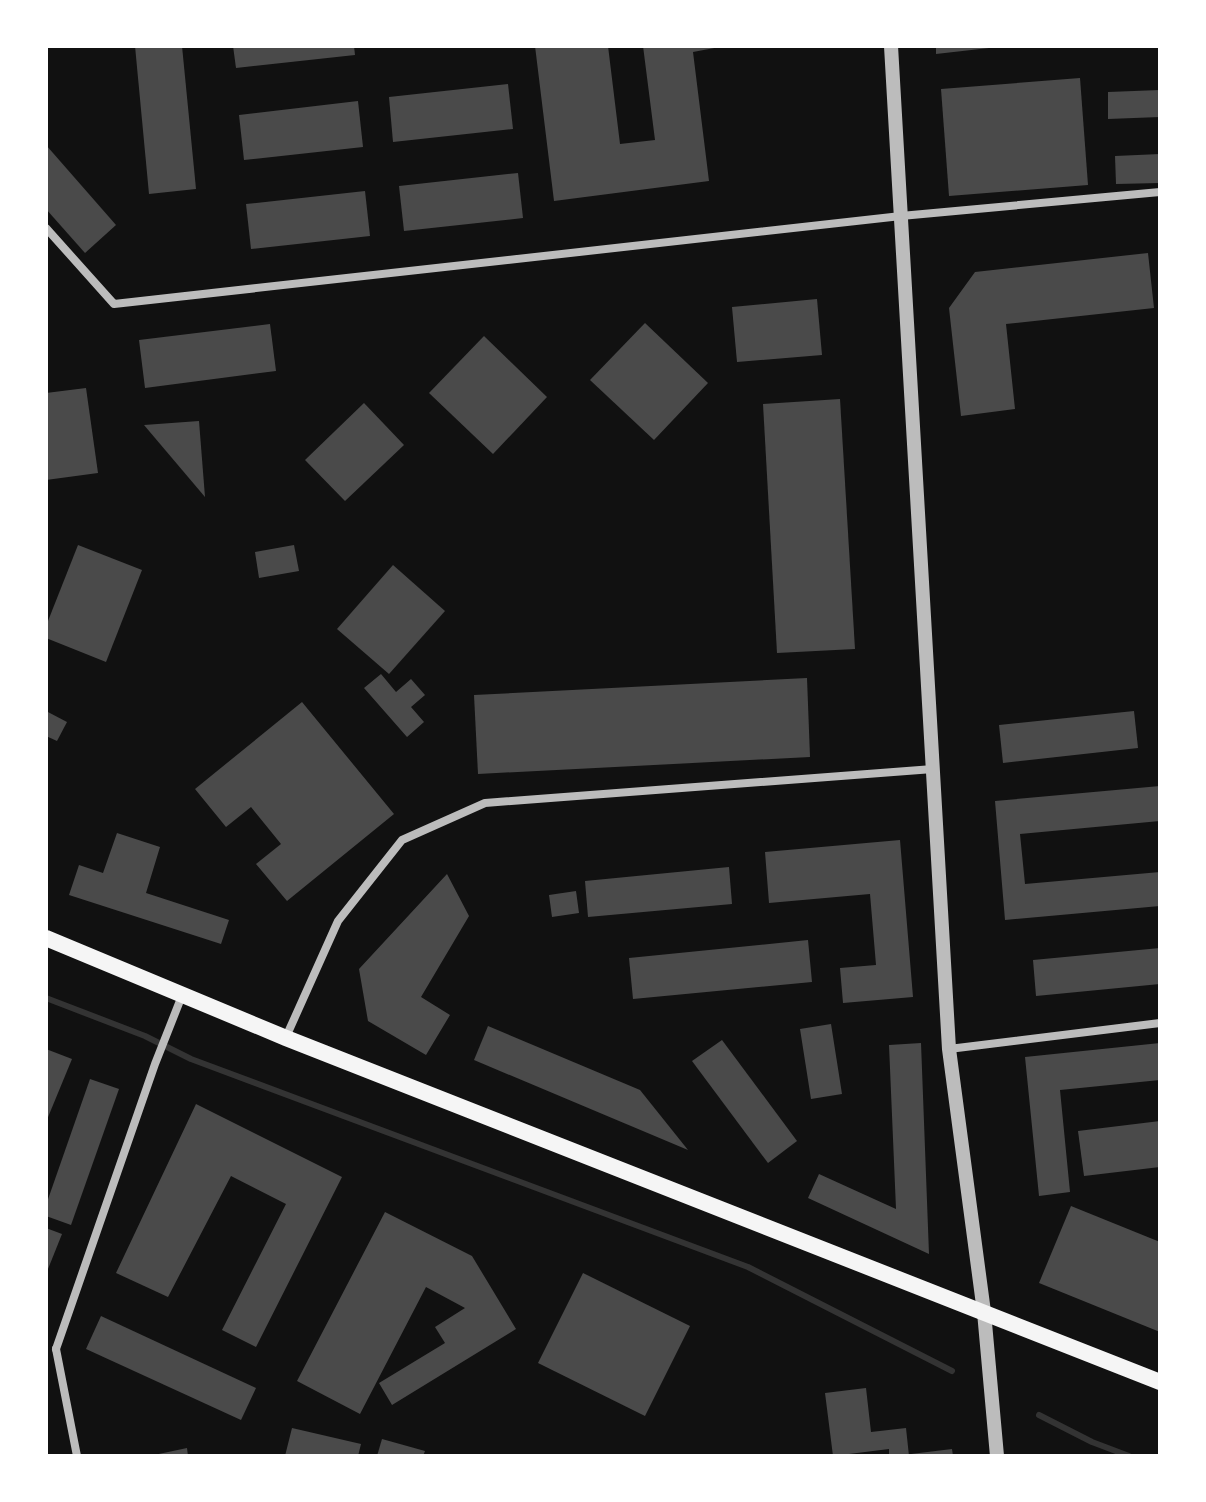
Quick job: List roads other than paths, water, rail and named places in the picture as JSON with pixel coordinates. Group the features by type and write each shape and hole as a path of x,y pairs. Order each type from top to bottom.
{"main road":[{"path":"46,938 286,1038 1160,1382"}],"street":[{"path":"891,46 949,1049 984,1312 997,1456"},
{"path":"46,228 114,304 901,216 1160,192"},
{"path":"286,1038 338,921 402,840 485,803 933,769"},
{"path":"77,1456 56,1349 155,1064 183,993"},
{"path":"949,1049 1160,1023"},
{"path":"46,1346 56,1349"}],"waterway":[{"path":"46,998 145,1036 191,1059 748,1267 952,1371"},
{"path":"1039,1415 1092,1442 1129,1456"}]}
